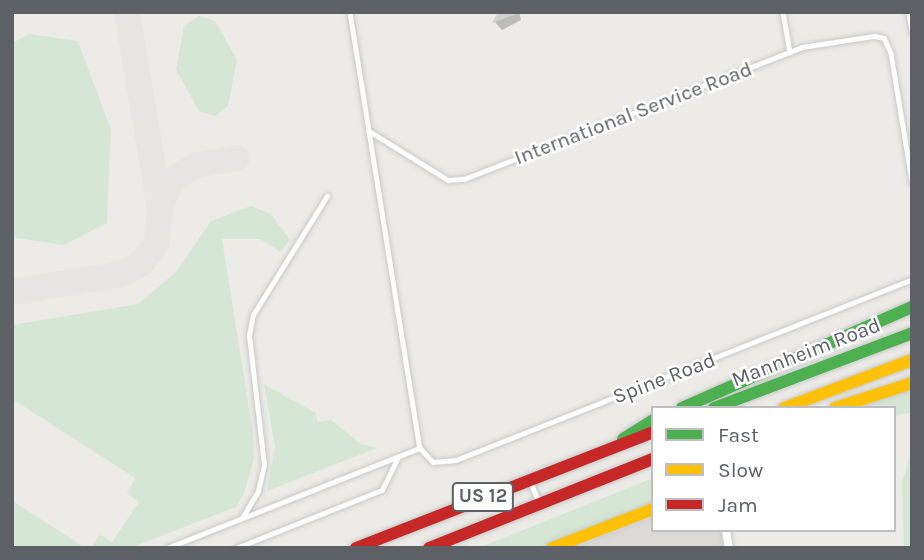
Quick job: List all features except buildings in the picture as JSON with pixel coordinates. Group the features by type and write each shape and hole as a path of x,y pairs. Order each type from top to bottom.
{"main road":[{"path":"687,406 912,307"},
{"name":"Mannheim Road","path":"719,406 912,332"},
{"name":"Mannheim Road","path":"789,406 912,360"},
{"path":"841,406 912,383"},
{"path":"612,447 651,421"},
{"name":"US 12","path":"356,548 651,433"},
{"name":"US 12","path":"429,548 651,460"},
{"path":"552,548 651,510"},
{"path":"451,548 477,529"}],"lane":[{"path":"167,548 420,448 350,12"},
{"path":"783,12 790,52"},
{"path":"909,12 912,32"},
{"name":"International Service Road","path":"369,131 455,181 790,52 852,39 884,38 891,53 912,181"},
{"path":"242,518 258,491 264,465 249,335 253,315 327,196"},
{"name":"Spine Road","path":"420,448 433,462 456,460 912,279"},
{"path":"236,548 382,490 398,457"},
{"path":"529,479 540,504"}],"shaded area":[{"path":"651,518 651,532 721,532 724,548 573,548"}],"green space":[{"path":"199,16 215,21 237,60 228,106 215,116 199,111 176,70 184,26"},
{"path":"30,34 78,41 111,130 107,223 64,245 16,238 12,227 12,43"},
{"path":"251,206 271,214 290,240 281,252 260,239 222,239 253,433 254,459 244,494 236,507 130,548 91,548 100,534 112,542 139,502 127,493 135,478 12,399 12,325 138,304 176,272 211,221"},
{"path":"264,384 316,413 317,422 331,420 361,444 377,448 267,491 275,446"},
{"path":"912,390 912,419 910,413 896,416 896,406 861,406"},
{"path":"912,451 912,548 904,548 902,483"},
{"path":"651,479 651,505 538,548 478,548"},
{"path":"12,501 86,548 12,548"}],"taxiway":[{"path":"12,292 122,274 142,263 157,242 160,208 127,12"},
{"path":"160,208 171,181 196,165 236,158"}],"traffic: fast":[{"path":"687,406 912,307"},
{"path":"719,406 912,333"},
{"path":"623,439 651,421"}],"traffic: slow":[{"path":"789,406 912,360"},
{"path":"841,406 912,383"},
{"path":"552,548 651,510"}],"traffic: jam":[{"path":"356,548 651,433"},
{"path":"429,548 651,460"}]}
